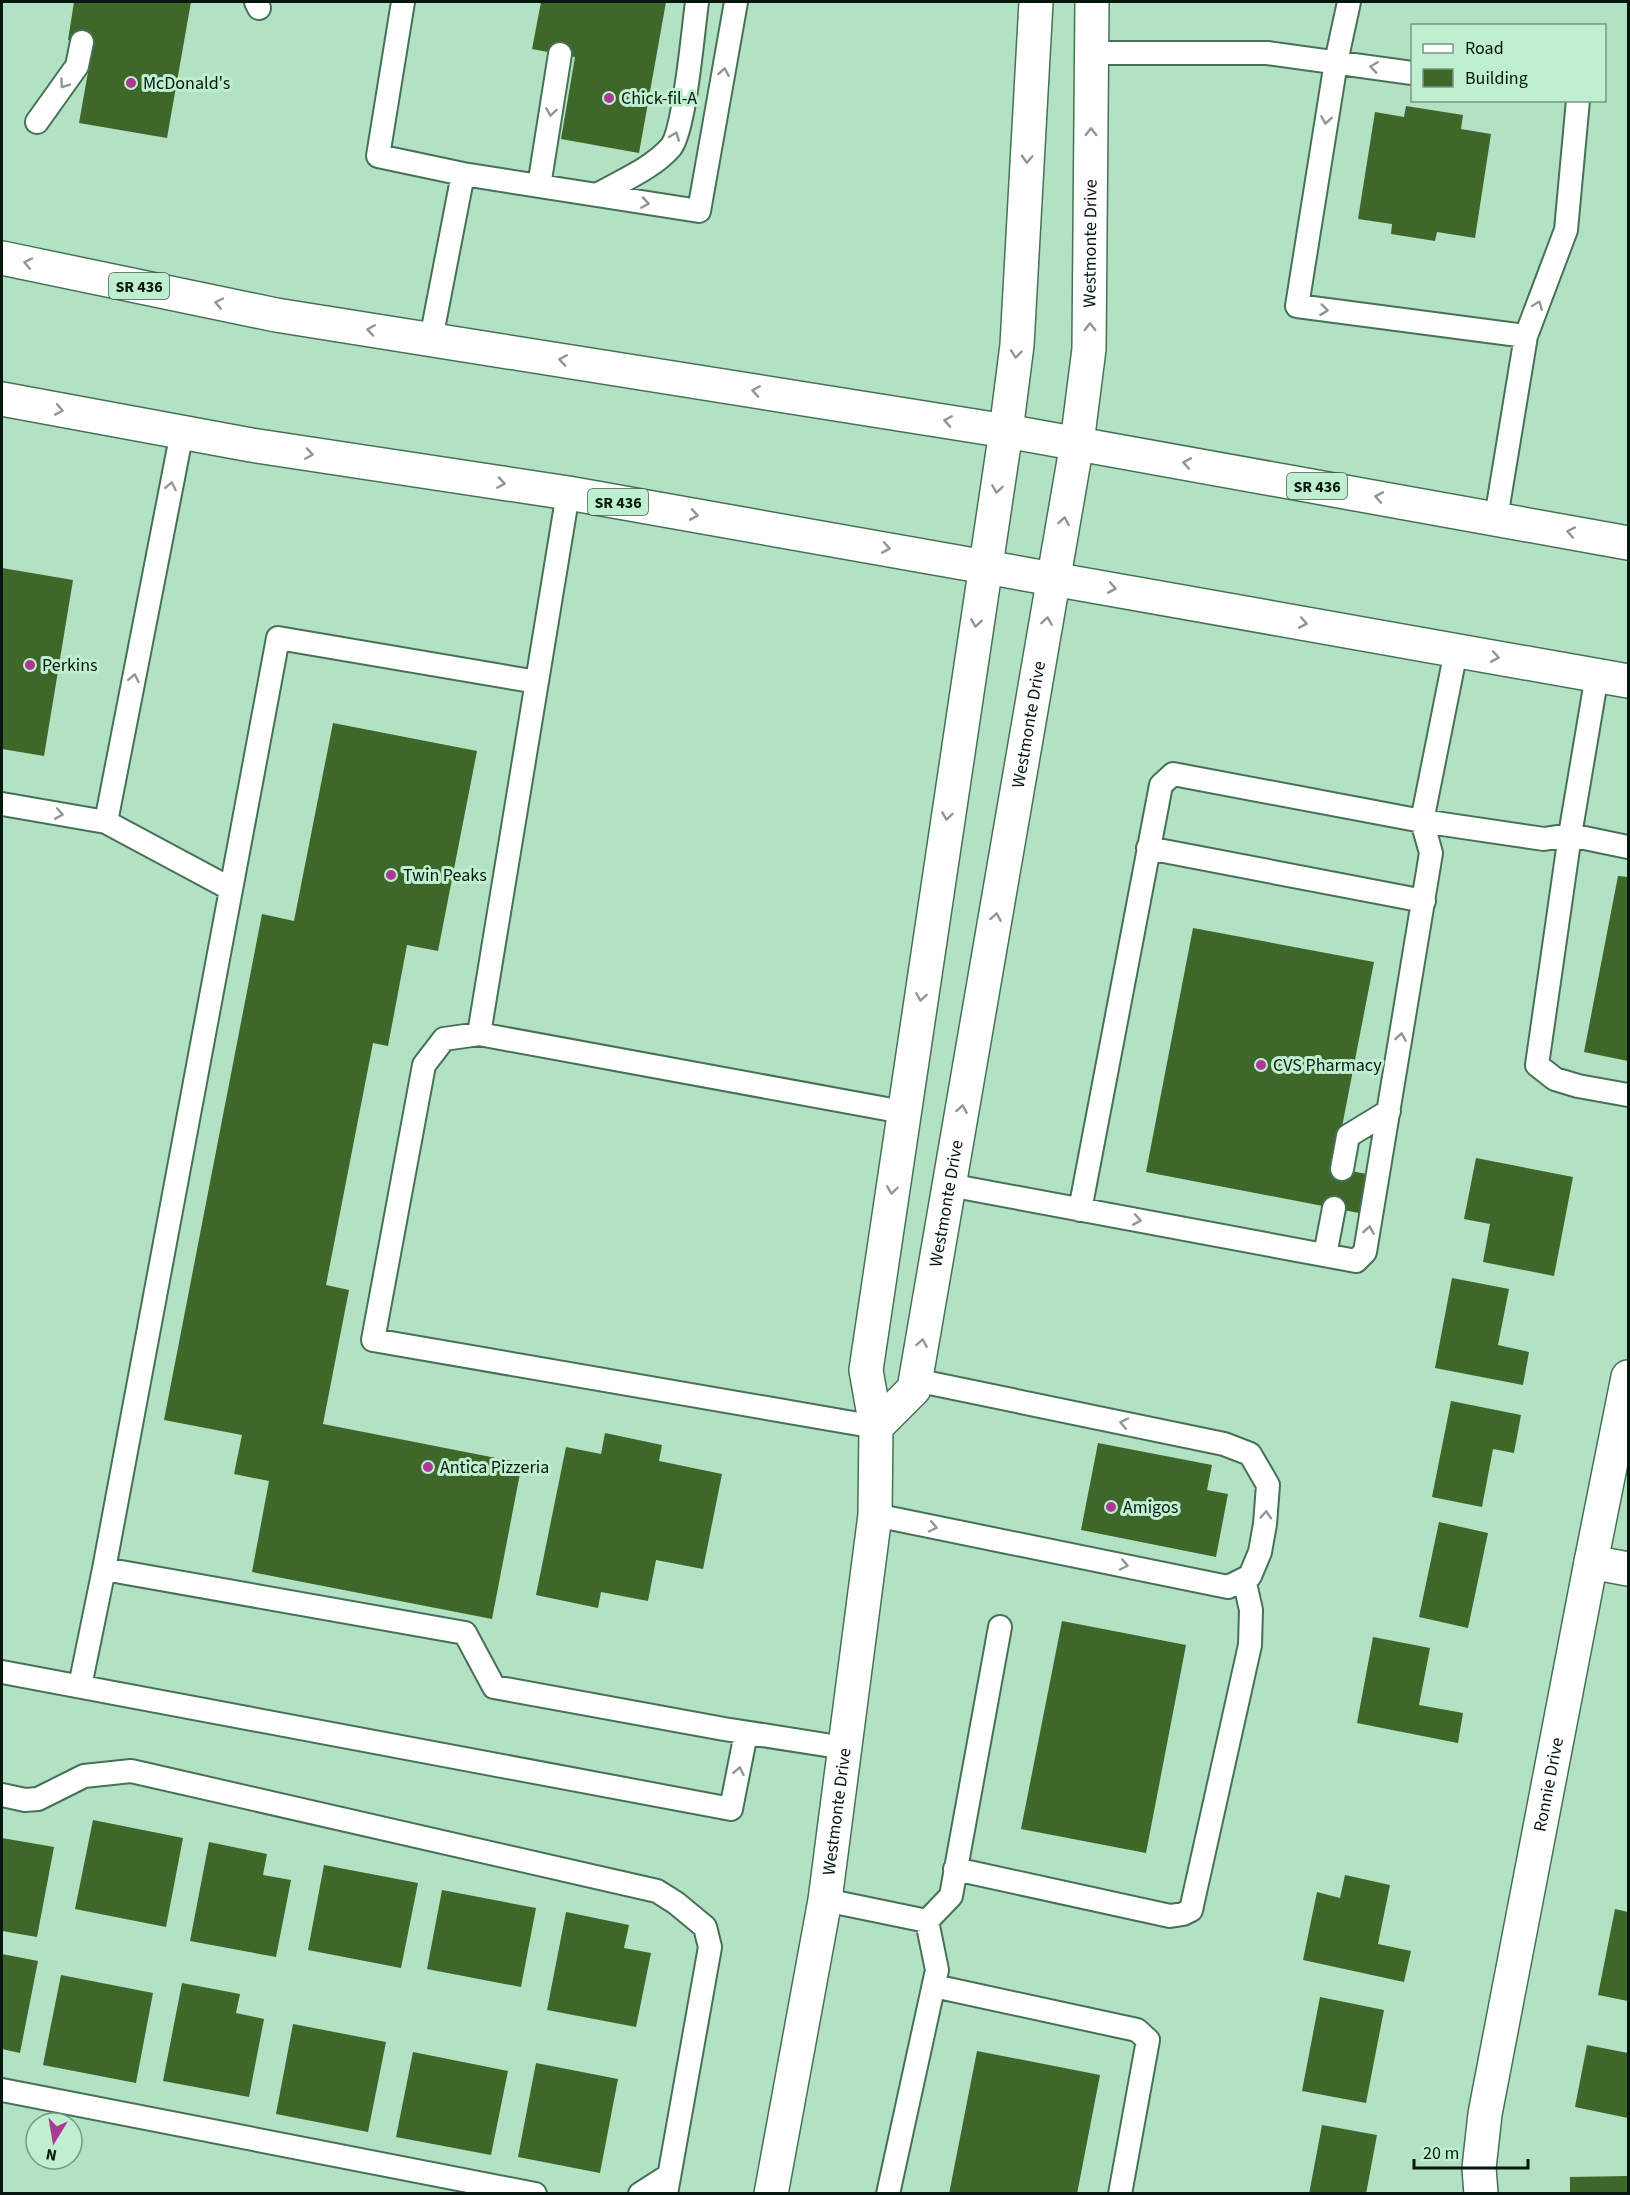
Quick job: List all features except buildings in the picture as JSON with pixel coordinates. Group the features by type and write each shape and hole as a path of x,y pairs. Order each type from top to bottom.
{"street":[{"name":"Westmonte Drive","path":"771,2193 825,1900 875,1515 876,1427 866,1370 1017,345 1036,2"},
{"name":"Westmonte Drive","path":"876,1427 914,1389 1077,443 1089,349 1092,2"},
{"name":"SR 436","path":"2,258 276,315 1006,431 1629,543"},
{"name":"SR 436","path":"2,399 251,445 568,493 985,565 1629,681"},
{"name":"Ronnie Drive","path":"1481,2193 1479,2168 1485,2114 1591,1562 1629,1377"},
{"path":"1591,1562 1629,1569"}],"lane":[{"path":"403,2 378,156 463,174 699,211 736,2"},
{"path":"597,195 646,167 672,145 678,134 697,2"},
{"path":"1349,2 1336,62 1297,306 1526,336"},
{"path":"38,122 77,66 82,42"},
{"path":"1091,53 1267,53 1411,73"},
{"path":"539,186 560,54"},
{"path":"1496,518 1526,336 1566,230 1578,102"},
{"path":"431,339 463,174"},
{"path":"106,822 182,432"},
{"path":"479,1034 568,493"},
{"path":"80,1686 104,1569 278,638 537,682"},
{"path":"949,1185 1356,1261 1365,1252 1431,853 1422,821 1456,651"},
{"path":"1597,675 1570,835 1537,1065 1555,1079 1578,1086 1629,1095"},
{"path":"1080,1210 1161,785 1173,774 1422,821 1544,839 1570,835 1629,847"},
{"path":"2,804 106,822 231,889"},
{"path":"1148,848 1424,901"},
{"path":"876,1427 373,1340 424,1065 444,1039 479,1034 903,1112"},
{"path":"1342,1169 1348,1136 1389,1111"},
{"path":"1325,1255 1334,1208"},
{"path":"875,1515 1228,1587 1250,1576 1260,1552 1268,1485 1250,1454 1224,1444 915,1380"},
{"path":"104,1569 465,1633 494,1687 746,1733 845,1748"},
{"path":"956,1869 1170,1916 1191,1910 1250,1645 1251,1611 1244,1580"},
{"path":"927,1922 951,1896 1000,1627"},
{"path":"2,1672 731,1809 746,1733"},
{"path":"2,1795 25,1800 38,1799 84,1776 131,1771 657,1891 705,1927 710,1947 667,2185 640,2193"},
{"path":"825,1900 927,1922"},
{"path":"888,2193 938,1970 927,1922"},
{"path":"934,1986 1137,2030 1144,2034 1148,2040 1120,2193"},
{"path":"2,2090 535,2193"}],"place":[{"name":"McDonald's","path":"131,83"},
{"name":"Chick-fil-A","path":"609,98"},
{"name":"Perkins","path":"30,665"},
{"name":"Twin Peaks","path":"391,875"},
{"name":"CVS Pharmacy","path":"1261,1065"},
{"name":"Antica Pizzeria","path":"428,1467"},
{"name":"Amigos","path":"1111,1507"}]}
